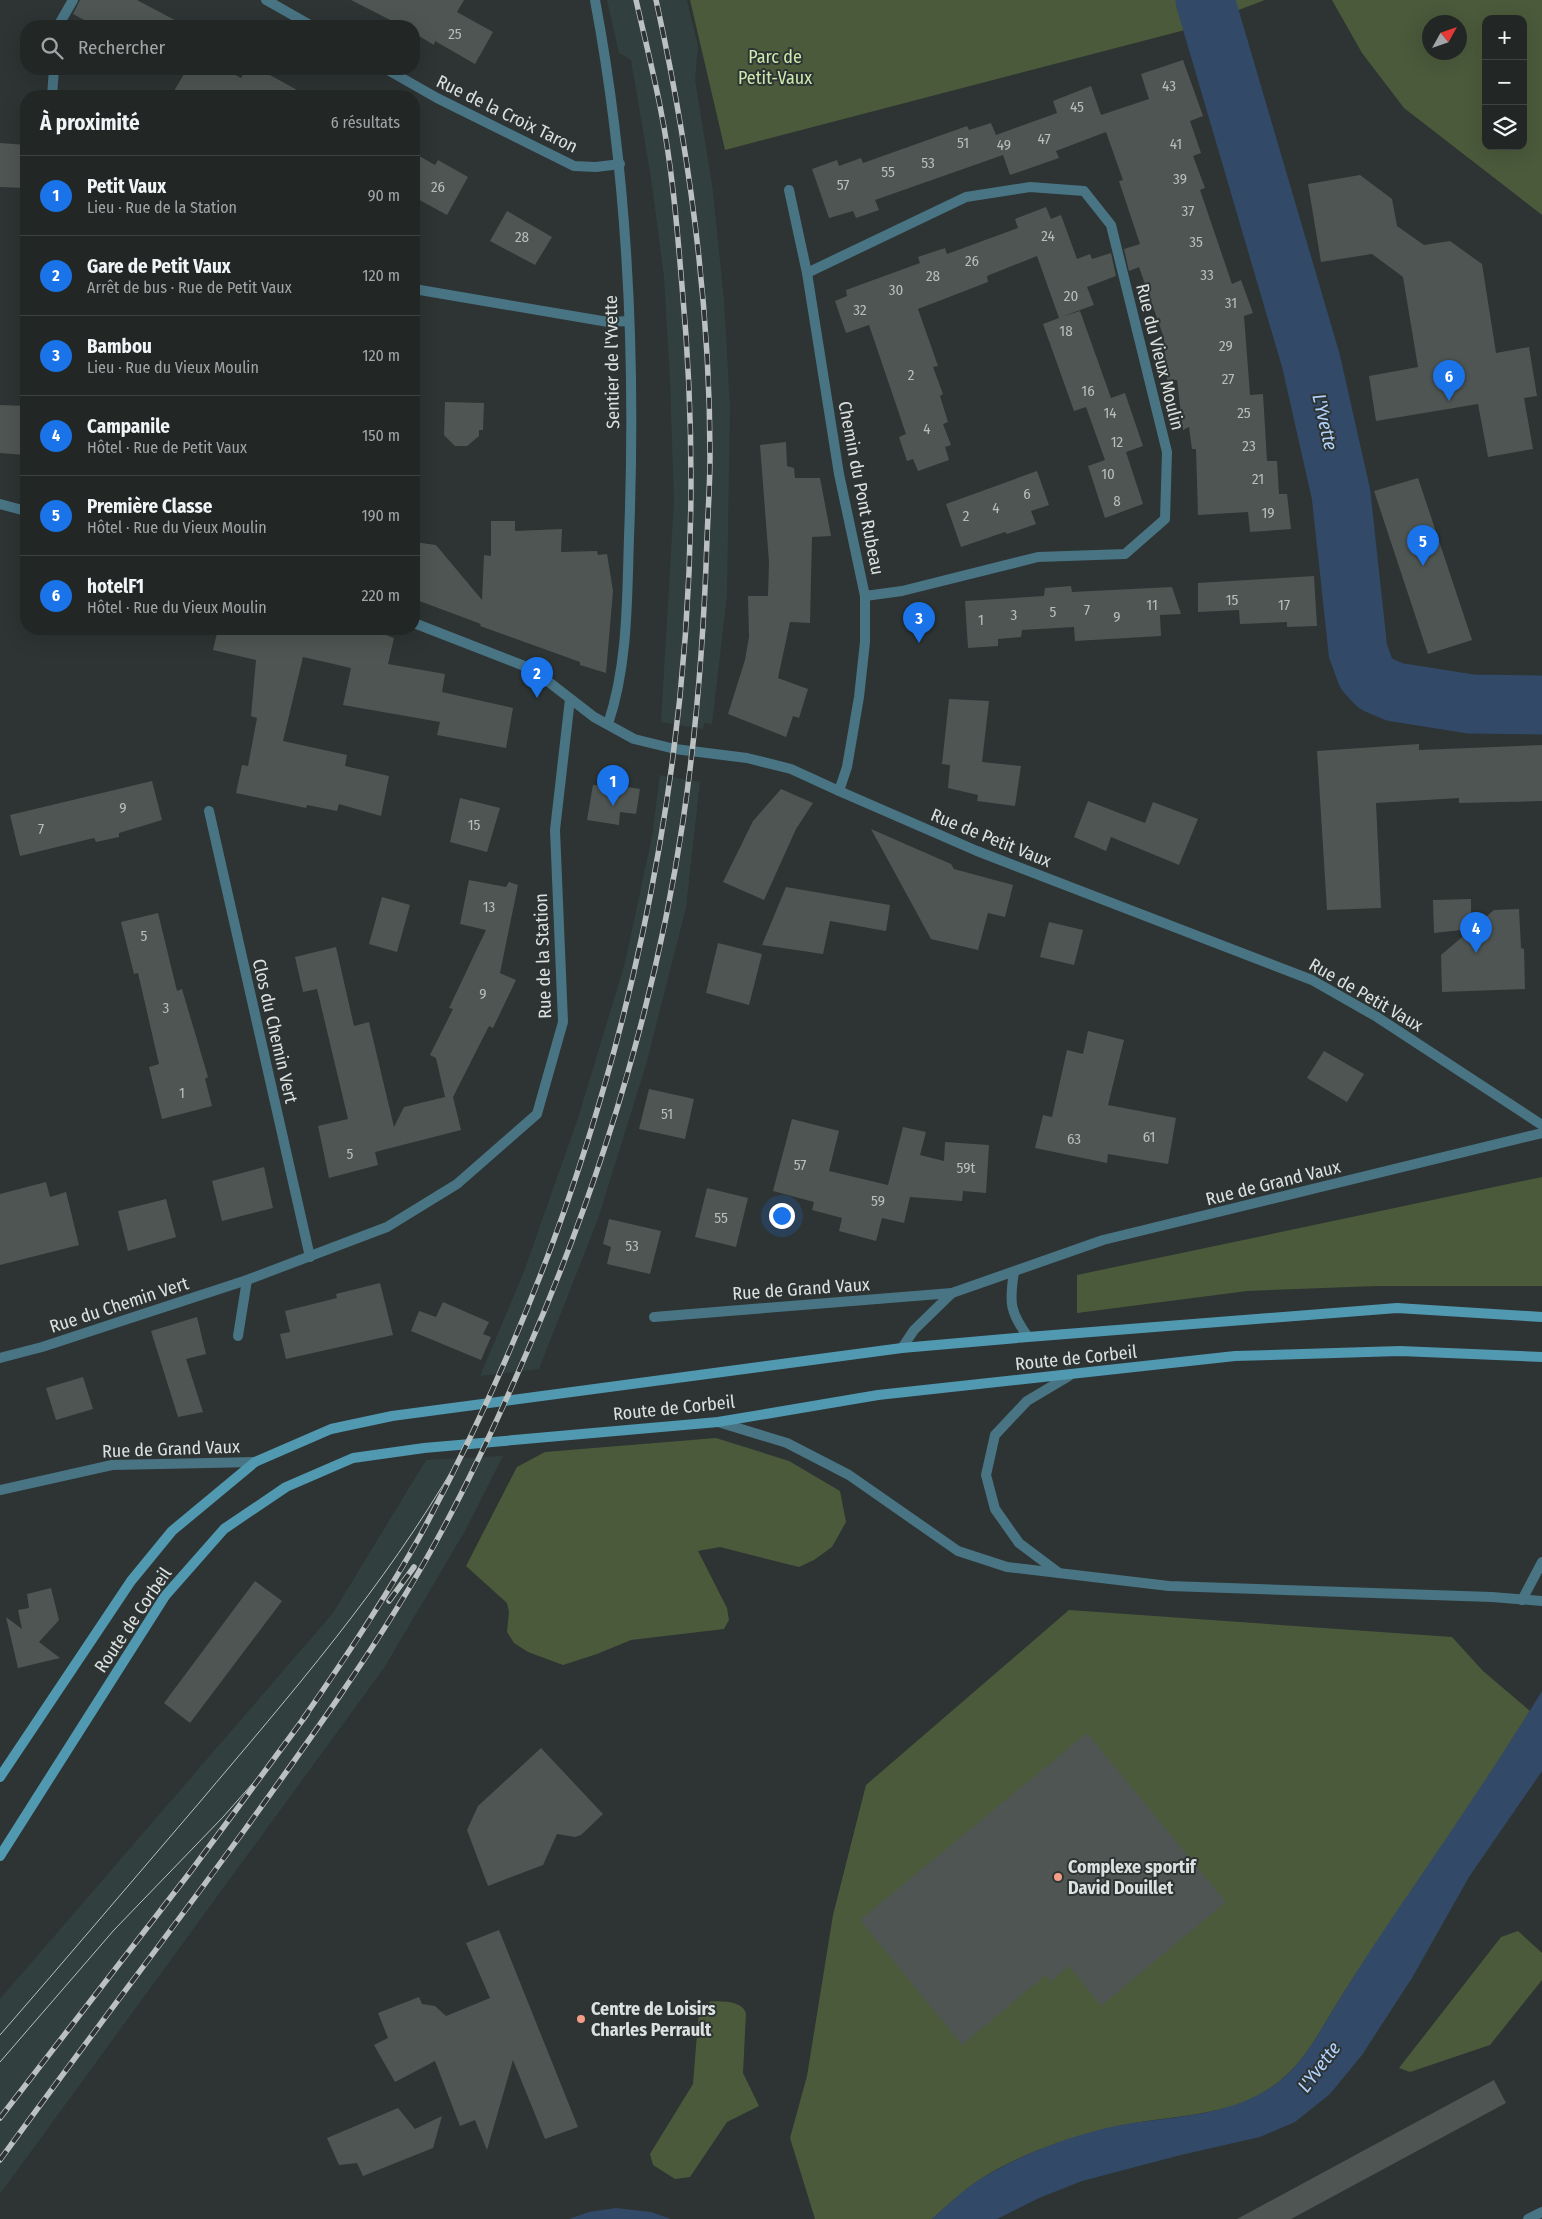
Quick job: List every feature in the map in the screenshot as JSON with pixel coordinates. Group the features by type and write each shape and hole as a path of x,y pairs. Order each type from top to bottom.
{"main road":[{"name":"Route de Corbeil","path":"0,1777 143,1567 172,1531 255,1462 331,1429 392,1416 902,1348 1397,1308 1542,1317"},
{"name":"Route de Corbeil","path":"0,1856 165,1596 224,1529 286,1487 353,1458 424,1448 718,1422 878,1395 1069,1376 1235,1356 1400,1351 1542,1357"}],"street":[{"path":"61,20 73,0"},
{"path":"266,0 301,20"},
{"name":"Sentier de l'Yvette","path":"595,0 605,52 620,164 629,321 630,497 626,610 618,693 608,724"},
{"path":"52,90 54,75"},
{"name":"Rue de la Croix Taron","path":"397,75 437,98 568,164 596,167 620,164"},
{"name":"Rue du Vieux Moulin","path":"807,273 966,197 1030,187 1084,191 1111,225 1167,452 1165,519 1125,554 1038,557 902,592 865,596"},
{"name":"Chemin du Pont Rubeau","path":"789,190 807,273 839,474 865,596 865,642 859,697 847,767 838,792"},
{"path":"420,290 608,322 629,321"},
{"path":"0,504 20,509"},
{"name":"Rue de Petit Vaux","path":"420,625 532,669 570,699 634,739 675,750 747,758 791,769 838,792 977,851 1312,980 1377,1017 1542,1124"},
{"name":"Rue de la Station","path":"247,1280 387,1227 458,1184 538,1114 562,1022 555,830 570,699"},
{"name":"Clos du Chemin Vert","path":"209,812 310,1257"},
{"name":"Rue de Grand Vaux","path":"654,1317 952,1294 1103,1240 1542,1133"},
{"path":"1014,1272 1010,1296 1015,1318 1028,1337"},
{"path":"238,1336 247,1280"},
{"name":"Rue du Chemin Vert","path":"0,1358 42,1347 247,1280"},
{"name":"Rue de Grand Vaux","path":"902,1348 914,1330 952,1294"},
{"path":"1060,1574 1019,1543 995,1509 986,1475 995,1435 1027,1401 1069,1376"},
{"path":"718,1422 787,1443 849,1476 958,1551 1007,1567 1170,1586 1542,1601"},
{"name":"Rue de Grand Vaux","path":"0,1490 112,1465 255,1462"},
{"path":"1522,1600 1542,1562"},
{"path":"1528,2219 1542,2212"}],"shaded area":[{"path":"607,0 687,0 698,46 695,79 713,191 724,300 730,407 727,595 712,724 704,723 703,729 661,722 674,501 664,277 651,178 631,60 619,53"},
{"path":"660,775 700,782 686,908 646,1065 598,1219 539,1369 480,1376 523,1274 578,1118 625,963 652,836"},
{"path":"503,1456 465,1531 384,1668 0,2194 0,1999 333,1613 426,1460"}],"green space":[{"name":"Parc de Petit-Vaux","path":"690,0 1265,0 1185,30 725,150"},
{"path":"1332,0 1542,0 1542,215 1404,108 1362,53"},
{"path":"1542,1177 1542,1286 1377,1286 1247,1291 1077,1313 1077,1275"},
{"path":"716,1438 789,1461 840,1491 846,1522 832,1547 814,1560 799,1567 720,1547 698,1551 727,1608 729,1620 724,1629 631,1640 563,1665 528,1652 514,1643 507,1632 509,1612 507,1603 466,1566 517,1467 545,1452"},
{"path":"1069,1610 1452,1637 1483,1671 1530,1711 1356,1973 1311,2046 1295,2067 1274,2086 1246,2102 1211,2112 1103,2130 1069,2139 1034,2152 1001,2167 980,2180 932,2219 815,2219 790,2138 807,2076 833,1915 866,1785"},
{"path":"1518,1931 1542,1953 1542,1980 1490,2045 1410,2072 1399,2068 1501,1937"},
{"path":"711,2001 736,2004 744,2009 746,2013 743,2073 759,2106 727,2122 690,2177 675,2179 653,2165 650,2154 693,2084 699,2009"}],"water":[{"path":"1542,1691 1542,1771 1469,1877 1412,1978 1362,2055 1330,2094 1295,2122 1260,2137 1082,2181 1039,2198 997,2219 932,2219 981,2178 1036,2151 1070,2138 1121,2125 1226,2108 1258,2095 1283,2078 1293,2069 1310,2047 1342,1994 1480,1789"},
{"path":"616,2208 651,2212 671,2219 569,2219 589,2212"}],"building":[{"path":"80,0 137,0 175,20 84,20 73,14"},
{"path":"351,0 464,0 457,12 493,32 475,64 435,41 434,45 420,37 420,20 390,20"},
{"path":"1183,60 1203,116 1190,121 1201,153 1193,156 1205,188 1200,190 1232,284 1241,280 1253,313 1244,316 1250,395 1263,394 1267,461 1277,461 1279,494 1287,494 1291,529 1250,532 1248,512 1198,515 1196,449 1192,449 1189,427 1183,430 1177,380 1167,380 1164,338 1139,267 1129,271 1124,249 1140,244 1119,181 1123,180 1106,132 1056,151 1059,158 1010,175 1003,155 875,200 879,210 856,218 853,211 829,218 812,169 837,160 839,166 861,158 863,163 967,126 969,130 991,123 996,135 1057,113 1053,101 1091,86 1101,115 1149,99 1141,74"},
{"path":"183,75 235,75 241,78 243,75 270,75 297,90 175,90"},
{"path":"0,143 20,145 20,188 0,187"},
{"path":"420,156 435,165 438,160 468,177 447,215 420,200"},
{"path":"1360,175 1392,199 1397,226 1424,245 1450,241 1482,264 1496,353 1529,347 1537,396 1524,398 1533,449 1488,457 1478,404 1376,421 1369,376 1418,367 1403,277 1372,254 1321,262 1308,184"},
{"path":"1046,207 1051,219 1061,215 1077,259 1090,254 1092,259 1111,253 1116,276 1087,287 1094,305 1061,317 1080,311 1111,398 1125,393 1143,446 1126,452 1143,504 1105,518 1088,466 1105,460 1086,407 1074,411 1043,324 1059,318 1037,256 987,276 988,282 918,309 938,366 933,367 943,394 940,396 948,422 943,424 951,445 945,447 949,460 918,471 913,459 907,461 899,437 906,434 869,325 846,333 835,301 847,296 846,290 920,263 918,257 945,248 947,254 1018,228 1015,219"},
{"path":"507,211 552,237 535,265 490,241"},
{"path":"445,402 484,403 483,430 479,430 479,436 467,446 455,446 444,435"},
{"path":"0,405 20,406 20,455 0,453"},
{"path":"786,442 787,466 794,468 795,478 820,478 831,536 812,537 810,623 790,622 778,678 808,689 799,718 793,716 786,737 728,714 745,660 749,637 748,596 768,596 769,562 760,445"},
{"path":"1037,471 1049,505 1031,511 1036,524 961,547 946,504"},
{"path":"1418,478 1472,640 1428,654 1374,491"},
{"path":"491,521 515,521 515,531 562,529 561,552 597,551 598,555 607,554 613,591 606,673 580,665 580,662 480,626 481,624 420,601 420,543 436,545 482,600 484,555 491,556"},
{"path":"1314,576 1317,626 1287,627 1287,622 1240,624 1239,610 1198,612 1198,583"},
{"path":"1071,586 1072,592 1172,587 1181,614 1160,615 1161,636 1075,641 1074,627 1022,630 1021,637 998,639 998,646 968,648 965,601 1044,596 1045,588"},
{"path":"217,635 386,635 394,638 388,664 445,674 442,692 513,708 506,748 437,735 440,722 343,705 351,668 303,657 283,741 347,755 345,766 389,776 381,816 339,804 337,811 307,805 306,808 236,793 242,765 248,766 257,718 251,716 256,660 213,650"},
{"path":"949,699 989,701 982,762 1021,766 1015,806 977,801 978,795 948,788 950,765 942,764"},
{"path":"1419,744 1419,750 1542,745 1542,801 1459,803 1459,798 1376,803 1381,908 1327,910 1317,751"},
{"path":"152,781 162,820 119,833 119,837 96,842 94,838 20,856 10,815"},
{"path":"603,783 640,789 636,814 620,812 619,825 587,820 593,785 603,786"},
{"path":"781,789 813,803 796,829 764,900 723,882 753,821"},
{"path":"460,798 500,808 487,852 450,842"},
{"path":"1088,801 1145,823 1153,802 1198,819 1179,865 1111,837 1106,851 1074,837"},
{"path":"871,829 951,864 954,869 1013,885 1005,917 988,913 978,950 931,939"},
{"path":"469,880 506,887 509,882 518,885 500,973 516,980 493,1028 489,1026 453,1097 461,1130 375,1152 378,1165 329,1178 318,1126 348,1119 317,989 303,992 295,957 336,947 354,1026 369,1022 394,1127 404,1107 445,1097 436,1058 430,1055 453,1009 449,1008 486,930 460,924"},
{"path":"786,887 890,905 886,931 830,921 823,954 762,945"},
{"path":"382,897 410,905 397,952 369,944"},
{"path":"1471,899 1471,929 1434,933 1433,900"},
{"path":"1519,909 1521,948 1524,949 1525,989 1442,992 1441,955 1494,910"},
{"path":"158,913 177,991 182,989 208,1077 205,1079 212,1106 162,1119 149,1067 159,1064 138,973 134,974 121,922"},
{"path":"1049,922 1083,930 1074,965 1040,957"},
{"path":"718,943 762,954 749,1005 706,993"},
{"path":"1088,1031 1124,1040 1108,1105 1176,1118 1168,1164 1108,1154 1107,1163 1035,1148 1043,1115 1052,1117 1067,1050 1083,1054"},
{"path":"1324,1051 1364,1074 1347,1102 1307,1078"},
{"path":"649,1089 694,1099 685,1139 639,1129"},
{"path":"792,1119 839,1131 829,1171 888,1185 903,1127 926,1132 920,1155 944,1161 945,1142 989,1145 986,1193 963,1191 962,1201 910,1197 904,1223 882,1218 876,1241 839,1231 842,1218 812,1210 814,1202 773,1191"},
{"path":"264,1167 273,1208 222,1221 212,1181"},
{"path":"46,1182 50,1197 66,1192 79,1245 0,1265 0,1194"},
{"path":"707,1188 748,1198 736,1247 695,1237"},
{"path":"166,1199 176,1237 128,1251 118,1211"},
{"path":"609,1219 661,1231 650,1274 607,1264 611,1247 603,1244"},
{"path":"380,1283 393,1335 286,1359 280,1334 290,1332 285,1311 337,1298 336,1294"},
{"path":"443,1302 489,1322 483,1334 491,1337 481,1360 411,1331 419,1311 436,1317"},
{"path":"197,1317 206,1354 186,1359 203,1412 178,1417 151,1331"},
{"path":"83,1377 93,1409 56,1420 46,1388"},
{"path":"255,1581 282,1601 190,1723 164,1703"},
{"path":"51,1588 59,1620 39,1642 60,1658 18,1668 6,1617 22,1629 18,1610 29,1608 27,1594"},
{"name":"Complexe sportif David Douillet","path":"1087,1733 1226,1902 1101,2006 1069,1966 1051,1982 1046,1975 962,2045 860,1920"},
{"path":"541,1748 603,1814 581,1835 575,1837 557,1834 543,1865 488,1886 467,1830 478,1806"},
{"path":"499,1930 578,2127 545,2139 513,2060 487,2150 475,2120 460,2126 435,2061 395,2082 374,2045 388,2038 378,2013 419,1997 422,2004 435,2006 446,2016 490,1998 466,1943"},
{"path":"1494,2080 1506,2103 1291,2219 1237,2219"},
{"path":"398,2108 415,2129 442,2116 433,2148 363,2176 357,2163 339,2165 327,2138"}],"waterway":[{"name":"L'Yvette","path":"1205,0 1311,361 1341,494 1358,651 1366,673 1376,684 1395,692 1471,704 1542,705"}],"tram line":[{"path":"0,2035 302,1680 399,1553 456,1463"},
{"path":"0,2062 114,1930 223,1817 282,1750"}],"railway":[{"path":"303,1719 364,1629 407,1560 492,1390 553,1240 604,1087 643,930 671,771 687,610 691,448 682,286 671,173 660,106 636,0"},
{"path":"0,2160 293,1763 361,1665 424,1563 478,1459 554,1288 601,1157 622,1091 658,957 683,821 699,680 710,477 709,399 702,284 688,169 656,0"},
{"path":"389,1601 414,1567"},
{"path":"0,2118 191,1871 307,1714"}],"place":[{"name":"hotelF1","path":"1449,401"},
{"name":"Première Classe","path":"1423,566"},
{"name":"Bambou","path":"919,643"},
{"name":"Gare de Petit Vaux","path":"537,698"},
{"name":"Petit Vaux","path":"613,806"},
{"name":"Campanile","path":"1476,953"},
{"name":"Complexe sportif David Douillet","path":"1058,1877"},
{"name":"Centre de Loisirs Charles Perrault","path":"581,2019"}]}
